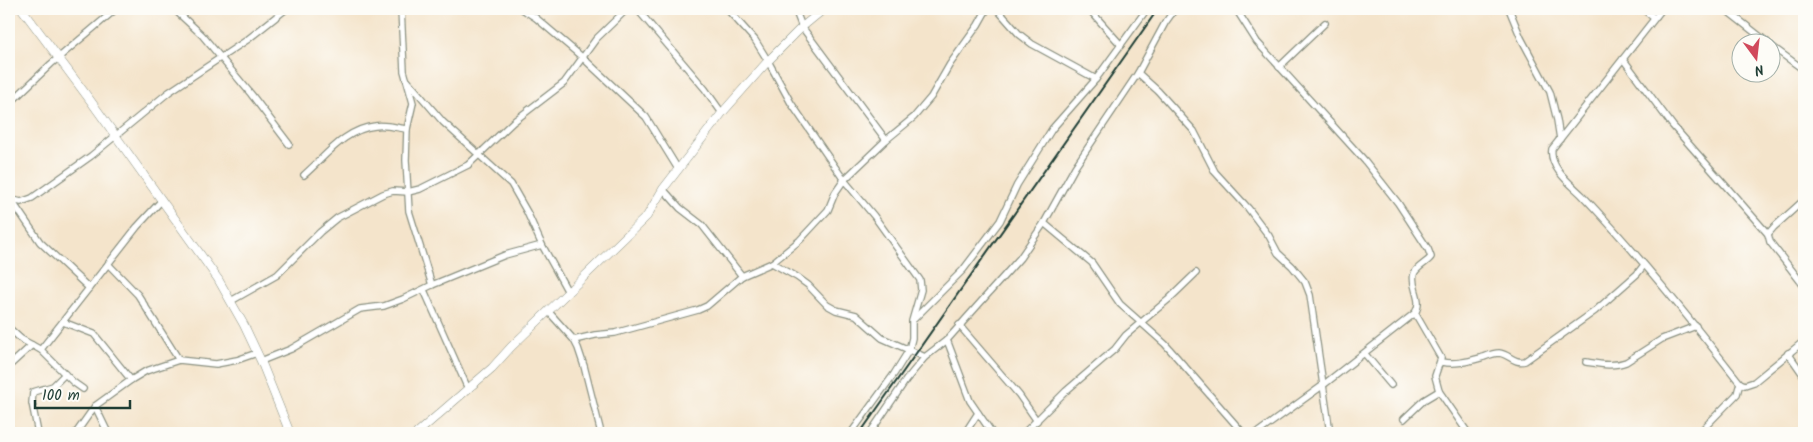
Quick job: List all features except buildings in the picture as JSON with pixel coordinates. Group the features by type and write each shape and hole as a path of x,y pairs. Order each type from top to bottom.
{"street":[{"path":"22,9 162,200 232,301 261,361 290,433"},
{"path":"9,104 114,9"},
{"path":"174,9 202,35 251,94 288,144"},
{"path":"9,198 21,202 32,198 91,156 114,135 169,92 247,40 286,9"},
{"path":"401,9 405,78 413,103 407,129 406,160 409,211 432,285"},
{"path":"522,9 536,18 582,57 646,118 678,168"},
{"path":"232,301 277,275 337,218 383,194 408,192 432,184 468,165 513,122 564,83 596,39 627,9"},
{"path":"637,9 722,113"},
{"path":"727,9 755,40 791,103 844,180 874,216 920,280 921,290 912,321 912,338 909,350 894,374 850,433"},
{"path":"795,9 802,27 886,140"},
{"path":"417,433 492,368 647,216 678,168 722,113 768,61 802,27 824,9"},
{"path":"574,340 595,335 615,334 698,310 715,301 742,276 772,263 800,240 828,210 835,193 844,180 886,140 914,117 931,97 950,64 987,9"},
{"path":"997,9 1019,34 1032,44 1096,79"},
{"path":"1089,9 1120,45"},
{"path":"912,321 963,270 1000,221 1017,185 1052,129 1096,79 1147,9"},
{"path":"870,433 906,380 925,356 947,340 1020,258 1044,223 1075,167 1138,73 1165,23 1175,9"},
{"path":"1236,9 1257,42 1365,161 1398,203 1428,249 1431,257 1414,274 1413,279 1418,301 1415,313 1365,354 1257,433"},
{"path":"1509,9 1521,38 1550,92 1560,139"},
{"path":"1644,9 1654,18"},
{"path":"1662,9 1552,149 1557,167 1644,264 1696,326 1740,383 1750,385 1804,341"},
{"path":"1725,9 1754,32"},
{"path":"1279,67 1325,23"},
{"path":"1780,52 1804,70"},
{"path":"1623,59 1673,126 1768,234 1770,242 1804,286"},
{"path":"1138,73 1194,131 1215,172 1237,194 1262,226 1278,253 1305,282 1310,295 1330,433"},
{"path":"405,78 460,140 511,184 568,292"},
{"path":"304,175 343,138 357,131 376,125 407,129"},
{"path":"663,189 680,208 702,225 742,276"},
{"path":"9,198 40,242 89,288"},
{"path":"41,350 137,227 162,200"},
{"path":"1768,234 1774,226 1804,200"},
{"path":"1044,223 1092,263 1120,304 1164,344 1243,433"},
{"path":"261,361 300,344 360,309 384,306 506,255 542,245"},
{"path":"772,263 802,281 827,305 836,310 856,315 882,338 925,356"},
{"path":"108,264 138,296 179,360"},
{"path":"1441,362 1460,363 1496,353 1506,355 1515,361 1525,361 1595,311 1636,274 1644,264"},
{"path":"1024,433 1066,391 1115,348 1126,335 1169,299 1196,272"},
{"path":"424,290 468,389"},
{"path":"548,311 574,340 584,366 601,433"},
{"path":"1415,313 1439,354 1441,362 1435,376 1439,391 1468,433"},
{"path":"63,322 94,334 131,380"},
{"path":"959,325 1019,395 1037,421"},
{"path":"1586,362 1600,365 1620,364 1662,339 1696,326"},
{"path":"9,328 21,339 41,350 83,389"},
{"path":"947,340 970,401 992,433"},
{"path":"9,366 32,345"},
{"path":"76,433 95,406 146,371 179,360 216,364 237,360 257,353"},
{"path":"1788,353 1804,376"},
{"path":"1365,354 1391,385"},
{"path":"38,433 32,403 33,392 53,386 65,374"},
{"path":"1699,433 1737,394 1740,383"},
{"path":"1404,419 1424,400 1439,391"},
{"path":"95,406 108,433"},
{"path":"965,433 978,414"}],"railway":[{"path":"860,433 1158,9"}]}
